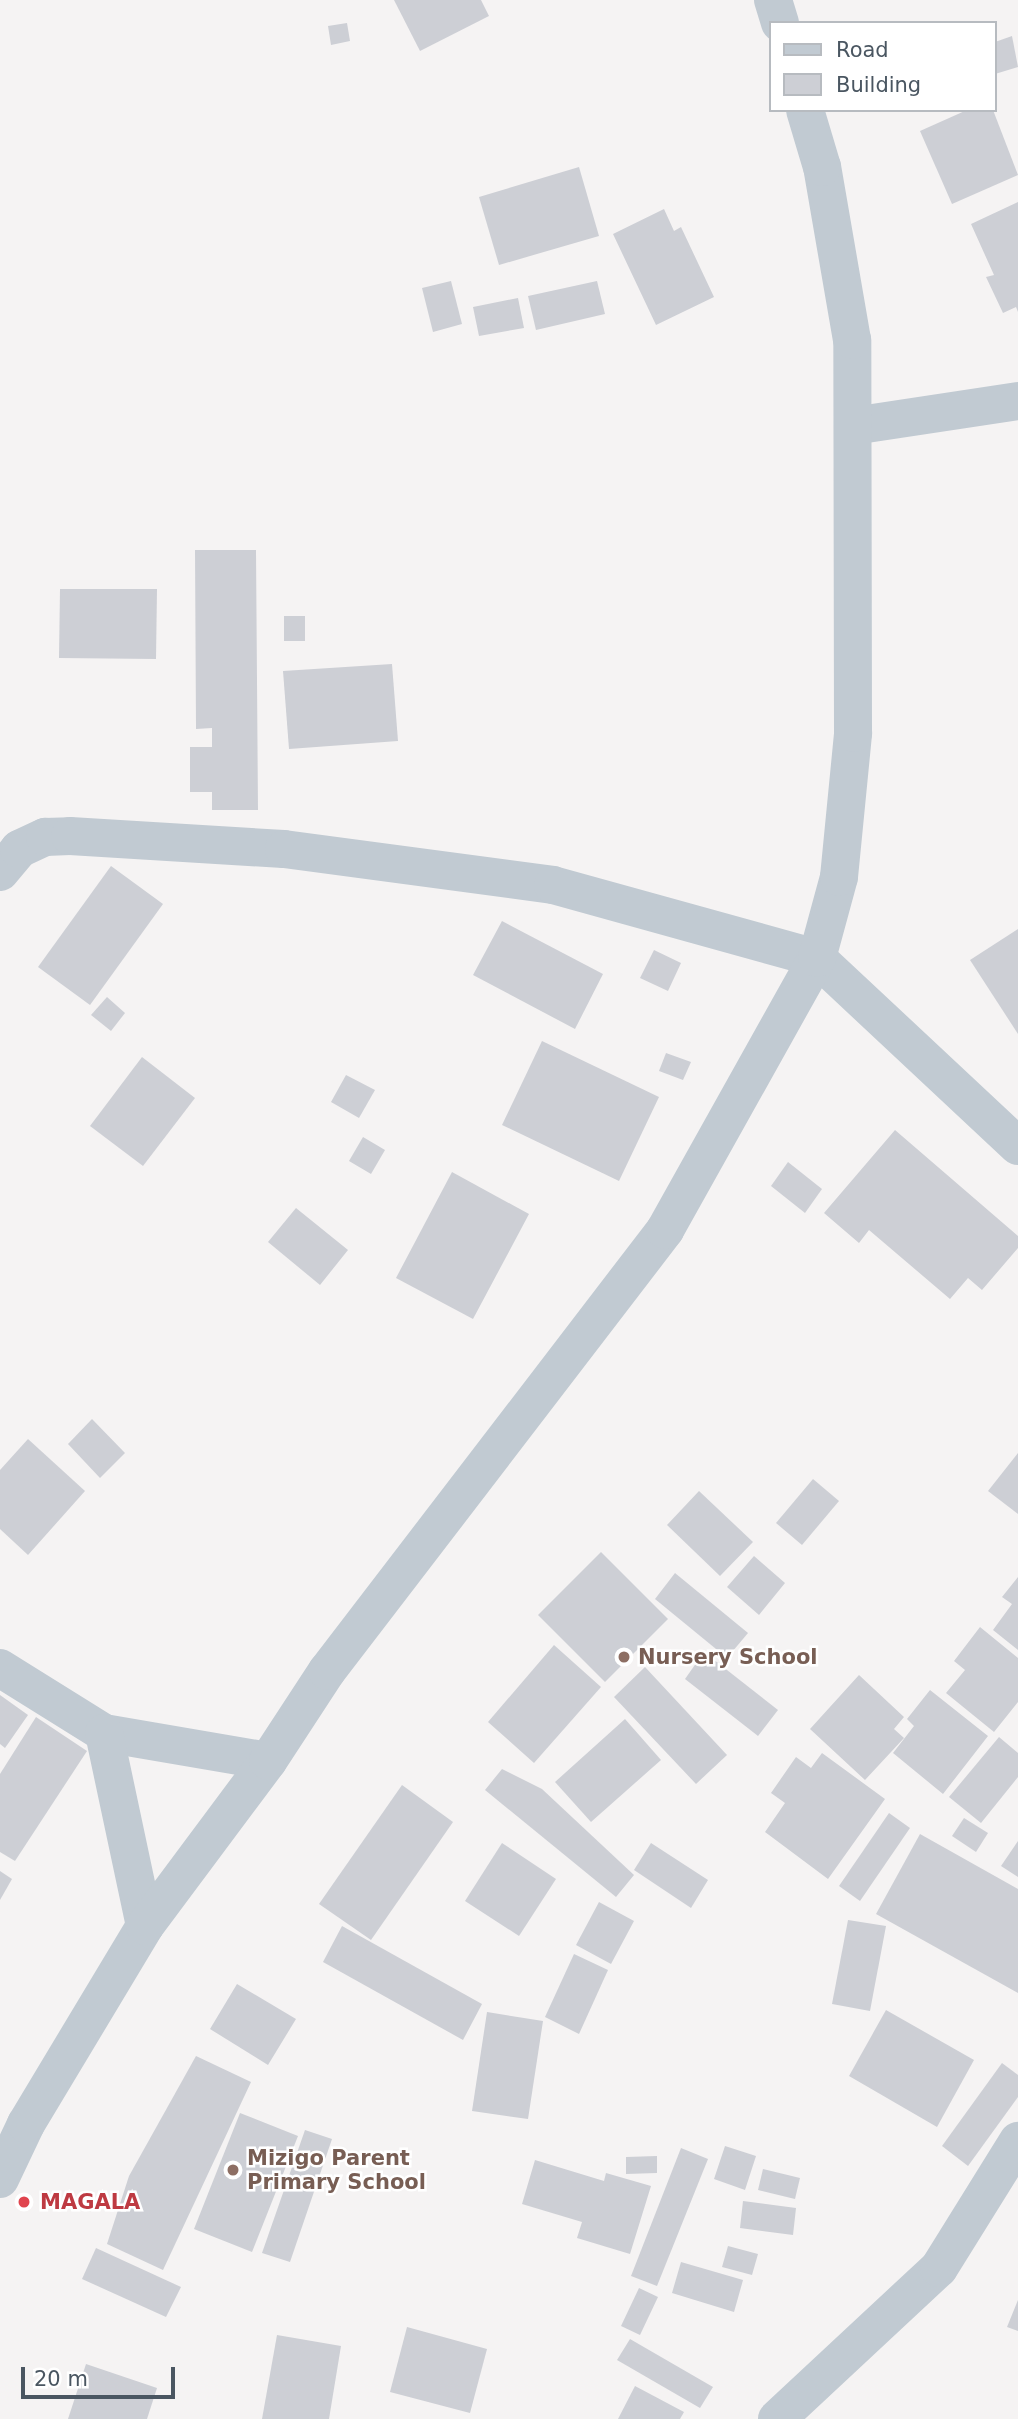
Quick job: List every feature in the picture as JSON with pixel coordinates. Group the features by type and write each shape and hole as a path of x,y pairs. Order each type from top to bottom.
{"street":[{"path":"773,0 778,21"},
{"path":"0,2179 26,2124 145,1926 268,1761 327,1671 665,1230 817,958 839,877 853,733 852,340 822,167 806,112"},
{"path":"853,426 1018,401"},
{"path":"0,872 19,849 44,837 284,849 553,886 817,958 1018,1146"},
{"path":"0,1668 104,1733 268,1761"},
{"path":"104,1733 145,1926"},
{"path":"777,2419 939,2268 1018,2141"}],"building":[{"path":"394,0 481,0 489,16 420,51"},
{"path":"347,23 350,41 331,45 328,26"},
{"path":"1012,36 1018,67 997,73 997,41"},
{"path":"963,112 994,112 1018,175 952,204 920,131"},
{"path":"579,167 599,236 499,265 479,197"},
{"path":"1018,202 1018,312 1016,307 1003,313 986,277 994,275 971,224"},
{"path":"664,209 674,231 681,227 714,297 656,325 613,234"},
{"path":"451,281 462,324 433,332 422,288"},
{"path":"597,281 605,314 536,330 528,296"},
{"path":"518,298 524,328 479,336 473,307"},
{"path":"195,550 256,550 258,810 212,810 212,792 190,792 190,747 212,747 212,728 196,729"},
{"path":"60,589 157,589 156,659 59,658"},
{"path":"284,616 305,616 305,641 284,641"},
{"path":"392,664 398,741 289,749 283,671"},
{"path":"111,866 163,904 90,1005 38,967"},
{"path":"502,921 603,974 575,1029 473,975"},
{"path":"1018,929 1018,1034 970,960"},
{"path":"654,950 681,963 668,991 640,978"},
{"path":"107,997 125,1013 111,1031 91,1015"},
{"path":"542,1041 659,1097 619,1181 502,1125"},
{"path":"666,1053 691,1062 683,1080 659,1071"},
{"path":"142,1057 195,1098 143,1166 90,1126"},
{"path":"346,1075 375,1090 359,1118 331,1102"},
{"path":"895,1130 1018,1236 1018,1248 982,1290 968,1278 950,1299 869,1230 859,1243 824,1213"},
{"path":"363,1137 385,1150 371,1174 349,1161"},
{"path":"788,1162 822,1189 805,1213 771,1186"},
{"path":"452,1172 529,1214 473,1319 396,1278"},
{"path":"296,1208 348,1250 320,1285 268,1242"},
{"path":"92,1419 125,1453 100,1478 68,1444"},
{"path":"28,1439 85,1491 28,1555 0,1529 0,1470"},
{"path":"1018,1453 1018,1514 988,1491"},
{"path":"813,1479 839,1501 802,1545 776,1523"},
{"path":"699,1491 753,1542 720,1576 667,1525"},
{"path":"601,1552 668,1619 605,1682 538,1615"},
{"path":"754,1556 785,1583 759,1615 727,1587"},
{"path":"675,1573 748,1633 727,1658 655,1599"},
{"path":"1018,1577 1018,1650 993,1630 1012,1604 1002,1597"},
{"path":"980,1627 1018,1658 1018,1702 994,1732 946,1693 965,1670 954,1661"},
{"path":"554,1645 601,1687 534,1763 488,1722"},
{"path":"704,1652 778,1710 758,1736 685,1679"},
{"path":"645,1667 727,1755 696,1784 614,1697"},
{"path":"859,1675 904,1717 894,1729 904,1738 865,1780 810,1729"},
{"path":"930,1690 988,1736 943,1794 893,1753 914,1726 907,1719"},
{"path":"0,1695 28,1715 5,1748 0,1744"},
{"path":"36,1717 87,1751 15,1861 0,1852 0,1774"},
{"path":"625,1719 661,1760 591,1822 555,1782"},
{"path":"999,1737 1018,1753 1018,1777 981,1823 949,1797"},
{"path":"822,1753 885,1799 828,1879 765,1832 785,1803 771,1793 796,1757 811,1768"},
{"path":"502,1769 542,1789 634,1875 616,1897 485,1790"},
{"path":"402,1785 453,1822 371,1940 319,1904"},
{"path":"889,1813 910,1828 860,1901 839,1886"},
{"path":"964,1818 988,1833 976,1852 952,1836"},
{"path":"920,1834 1018,1889 1018,1993 876,1914"},
{"path":"1018,1841 1018,1877 1001,1866"},
{"path":"502,1843 556,1879 519,1936 465,1901"},
{"path":"651,1843 708,1880 691,1908 634,1870"},
{"path":"0,1871 12,1879 0,1900"},
{"path":"599,1902 634,1921 611,1964 576,1945"},
{"path":"848,1920 886,1926 870,2011 832,2004"},
{"path":"342,1926 482,2004 463,2040 323,1962"},
{"path":"574,1954 608,1970 579,2034 545,2017"},
{"path":"237,1984 296,2019 268,2065 210,2029"},
{"path":"886,2010 974,2060 937,2127 849,2076"},
{"path":"487,2012 543,2021 528,2119 472,2111"},
{"path":"196,2056 251,2082 163,2270 107,2244 129,2176"},
{"path":"1002,2063 1018,2075 1018,2097 968,2166 942,2146"},
{"path":"240,2113 298,2136 252,2252 194,2229"},
{"path":"305,2130 332,2139 290,2262 262,2253"},
{"path":"725,2146 756,2156 745,2190 714,2179"},
{"path":"681,2148 708,2159 657,2286 631,2276"},
{"path":"657,2156 657,2173 626,2174 626,2157"},
{"path":"535,2160 604,2181 606,2173 651,2186 630,2254 577,2238 582,2222 522,2204"},
{"path":"763,2169 800,2178 795,2199 758,2190"},
{"path":"743,2201 796,2208 793,2235 740,2228"},
{"path":"728,2246 758,2254 752,2275 722,2267"},
{"path":"96,2248 181,2287 166,2317 82,2279"},
{"path":"681,2262 743,2280 734,2312 672,2293"},
{"path":"639,2288 658,2297 640,2335 621,2326"},
{"path":"1018,2300 1018,2331 1007,2327"},
{"path":"407,2327 487,2349 470,2413 390,2392"},
{"path":"277,2335 341,2346 329,2419 262,2419"},
{"path":"630,2339 713,2387 700,2408 617,2360"},
{"path":"86,2364 157,2388 147,2419 68,2419"},
{"path":"635,2386 684,2412 680,2419 618,2419"}],"place":[{"name":"Nursery School","path":"624,1657"},
{"name":"Mizigo Parent Primary School","path":"233,2170"},
{"name":"MAGALA","path":"24,2202"}]}
